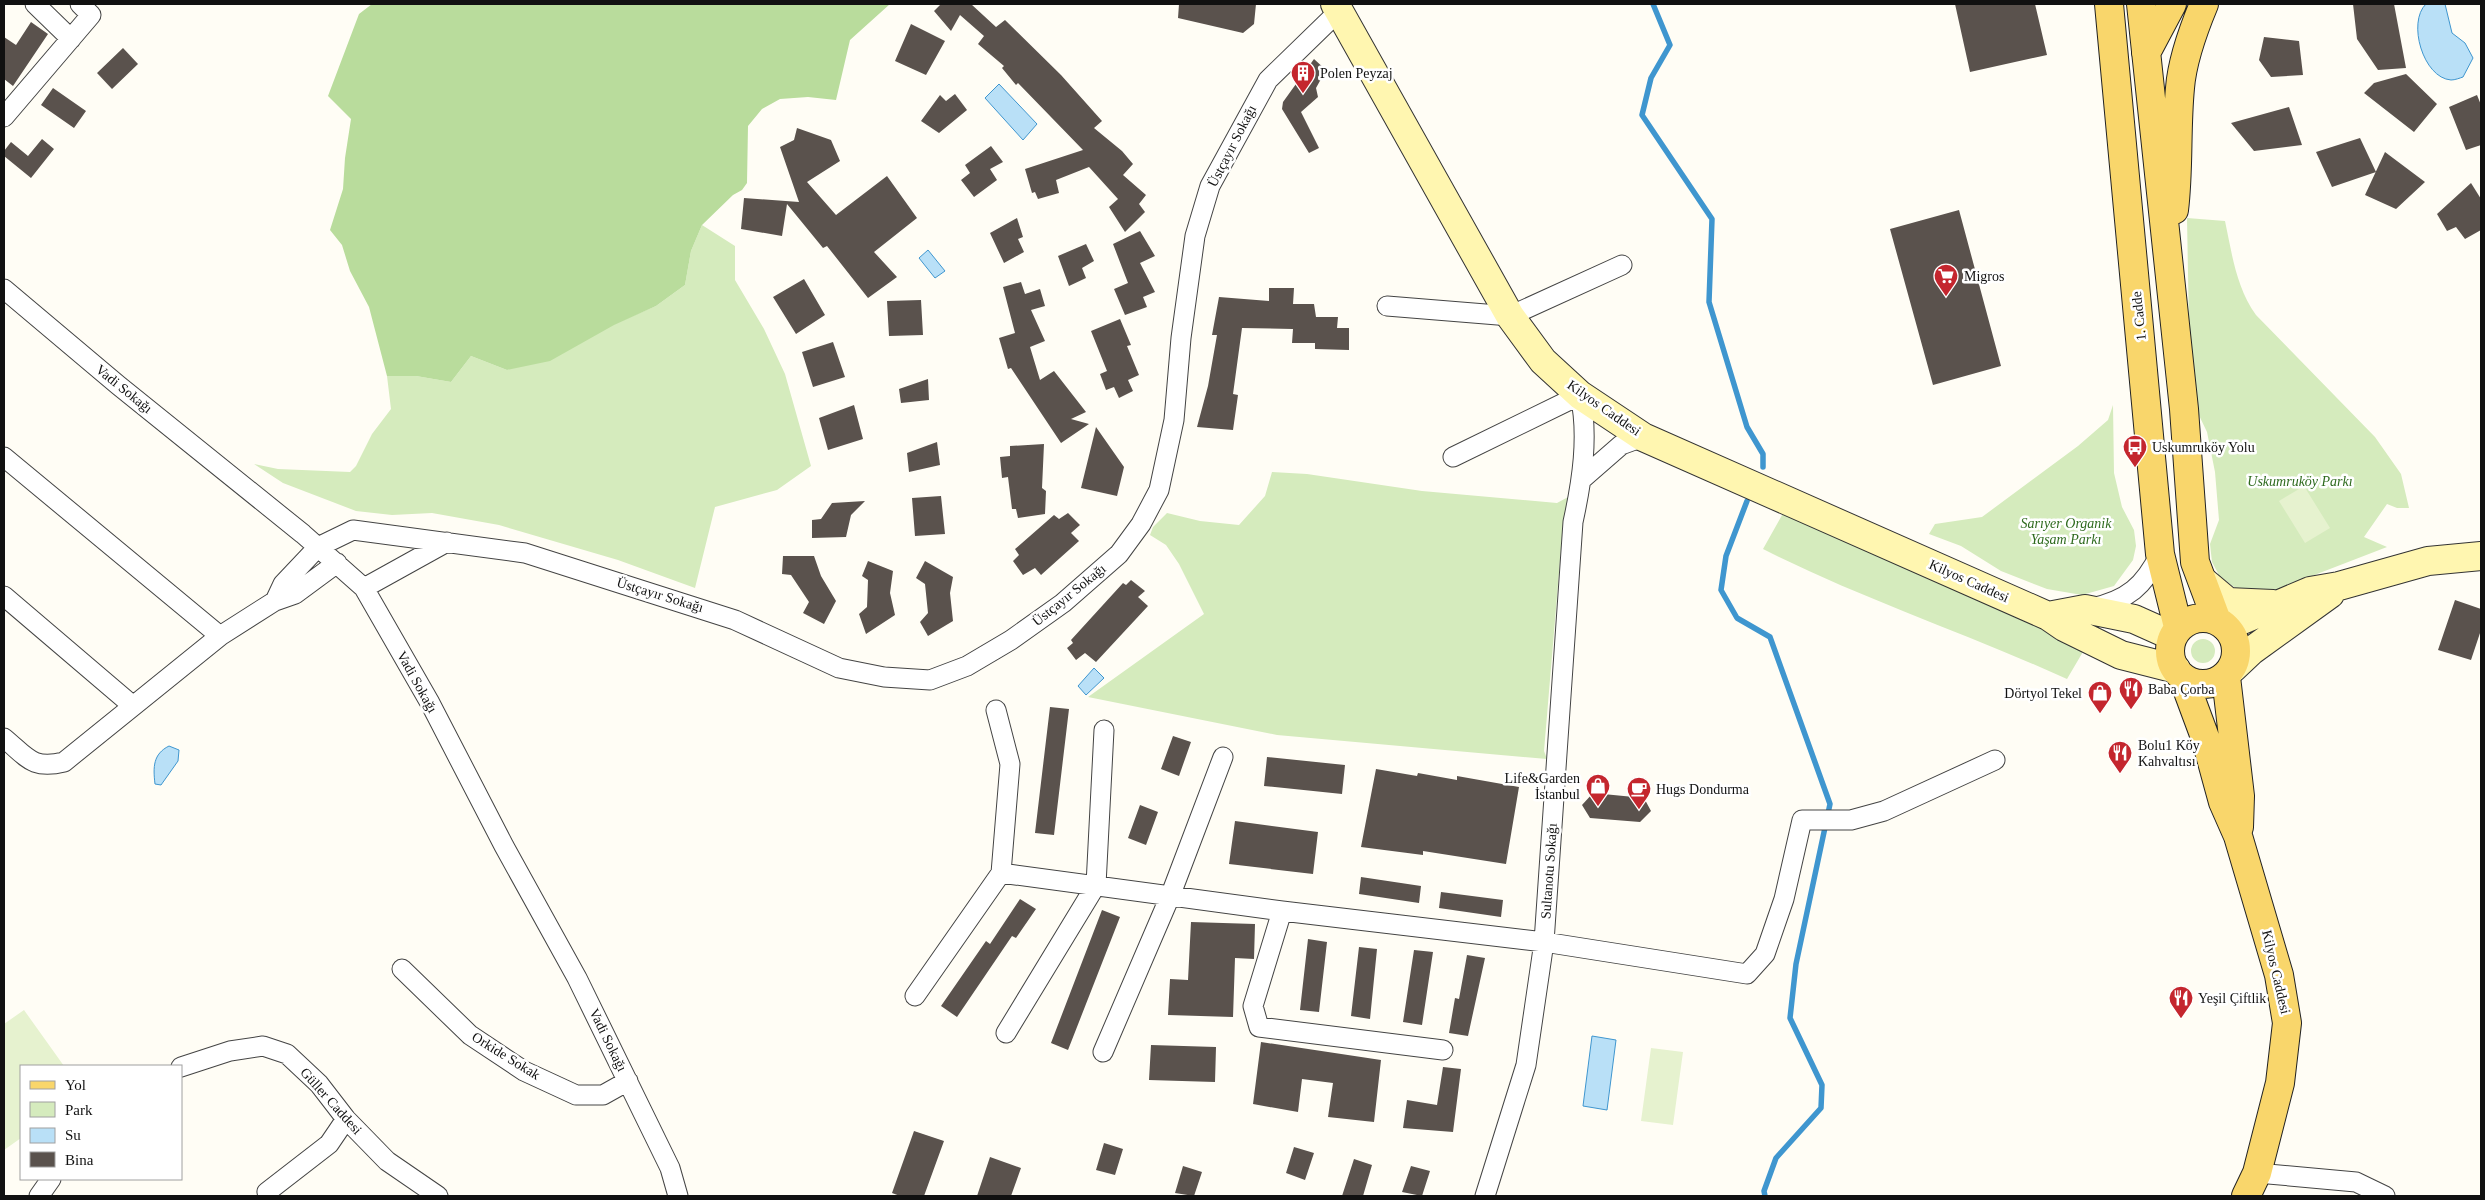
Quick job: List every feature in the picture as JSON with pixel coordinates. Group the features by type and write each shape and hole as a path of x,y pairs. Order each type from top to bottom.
{"main road":[{"name":"1. Cadde","path":"2109,4 2160,554 2175,631"},
{"path":"2141,4 2184,409 2195,562 2222,624 2237,646 2237,657 2230,672 2216,683 2194,684 2180,674"},
{"path":"2119,111 2146,52 2172,4"},
{"path":"2168,269 2177,186 2180,86 2195,26 2204,4"},
{"path":"2222,624 2199,618 2186,621 2175,631 2170,647 2206,740 2223,802 2238,836"},
{"path":"2230,672 2240,796 2238,836"},
{"name":"Kilyos Caddesi","path":"2238,836 2279,975 2287,1023 2281,1077 2252,1185"}],"street":[{"path":"35,4 70,39"},
{"path":"4,117 91,15 80,4"},
{"name":"Kilyos Caddesi","path":"1337,7 1510,316 1543,360 1580,395 1643,437 2048,616 2064,627 2121,655 2180,674"},
{"name":"Üstçayır Sokağı","path":"275,601 283,584 318,548 353,530 525,553 735,620 839,668 884,677 930,680 967,666 1012,640 1063,603 1119,554 1141,524 1159,490 1174,420 1181,338 1194,236 1210,186 1268,80 1337,7"},
{"path":"1386,306 1510,316 1622,265"},
{"name":"Vadi Sokağı","path":"4,289 118,385 337,563 364,588 430,703 504,846 577,978 670,1168 678,1196"},
{"path":"1453,457 1580,395"},
{"name":"Sultanotu Sokağı","path":"1485,1196 1526,1065 1544,942 1573,522 1582,479 1583,409 1580,395"},
{"path":"1582,479 1621,446 1643,437"},
{"path":"4,457 220,636"},
{"path":"364,588 447,542"},
{"path":"2048,616 2119,600 2128,595 2144,580 2160,554"},
{"path":"2222,624 2310,591 2339,586 2428,561 2481,556"},
{"path":"4,738 34,762 46,767 64,762 220,636 275,601 296,594 337,563"},
{"path":"2202,581 2228,602 2279,604"},
{"path":"2230,672 2251,651 2319,603 2339,586"},
{"path":"4,596 133,706"},
{"path":"2085,609 2134,619 2175,631"},
{"path":"915,996 1000,872 1010,764 996,710"},
{"path":"1006,1033 1096,885 1104,730"},
{"path":"1103,1052 1170,894 1223,757"},
{"path":"1000,872 1282,911 1544,942 1747,974 1765,954 1784,898 1802,820 1851,820 1884,811 1995,760"},
{"path":"1282,911 1253,1006 1259,1027 1442,1050"},
{"name":"Orkide Sokak","path":"402,969 470,1035 524,1071 576,1094 603,1095 628,1081"},
{"name":"Güller Caddesi","path":"182,1067 230,1051 263,1046 287,1054 319,1084 346,1119 387,1161 438,1196"},
{"path":"268,1196 266,1192 329,1144 346,1119"},
{"path":"39,1196 50,1180"},
{"path":"2252,1185 2356,1182 2385,1196"}],"green space":[{"path":"372,4 890,4 850,40 836,100 808,97 780,99 762,109 748,126 747,183 742,190 733,195 702,225 691,251 685,285 656,306 614,325 550,361 507,370 471,356 451,382 416,376 387,376 369,307 350,271 342,245 330,230 343,189 345,158 351,119 328,96 359,14"},
{"name":"Uskumruköy Parkı","path":"2187,218 2225,221 2239,282 2256,315 2375,437 2401,474 2409,508 2397,508 2387,504 2364,537 2387,547 2317,574 2278,592 2237,589 2220,577 2212,562 2210,544 2219,520 2215,472 2207,432 2195,407 2189,328"},
{"path":"702,225 735,246 735,280 764,329 785,374 811,466 777,490 715,507 695,588 618,560 499,525 432,513 392,515 356,511 283,483 254,464 278,469 350,472 356,466 372,434 391,409 387,376 416,376 451,382 471,356 507,370 656,306 685,285 691,251"},
{"name":"Sarıyer Organik Yaşam Parkı","path":"2113,405 2114,473 2122,507 2134,530 2136,546 2133,560 2114,586 2082,595 2047,589 2001,571 1961,546 1929,534 1935,524 1982,517 2078,446 2108,420"},
{"path":"1272,472 1307,474 1422,491 1557,503 1570,496 1563,525 1544,751 1547,759 1277,735 1088,697 1204,614 1179,564 1166,545 1150,535 1153,527 1167,513 1200,521 1239,525 1265,496"},
{"path":"2304,486 2330,528 2305,543 2279,501"},
{"path":"1786,508 2087,645 2067,679 1800,567 1763,549"},
{"path":"2203,639 2208,640 2214,646 2214,656 2208,662 2203,663 2198,662 2192,656 2191,651 2192,646 2198,640"},
{"path":"24,1010 63,1065 20,1065 20,1139 4,1150 4,1024"},
{"path":"1651,1048 1683,1052 1673,1125 1641,1121"}],"water":[{"path":"2426,4 2445,4 2452,33 2465,43 2473,58 2463,77 2451,80 2441,77 2426,60 2418,35 2418,23 2420,12"},
{"path":"999,84 1037,124 1023,140 985,98"},
{"path":"928,250 945,271 935,278 919,258"},
{"path":"1094,668 1104,678 1086,695 1078,686"},
{"path":"169,746 179,750 178,761 161,785 155,784 155,762 160,753"},
{"path":"1592,1036 1616,1040 1607,1110 1583,1106"}],"building":[{"path":"941,4 971,4 996,27 1005,20 1061,75 1102,121 1094,128 1122,151 1133,164 1123,175 1146,195 1139,204 1145,212 1125,232 1109,207 1118,199 1089,167 1056,180 1059,193 1038,199 1035,192 1032,193 1025,169 1083,150 1018,83 1016,85 1002,68 1004,66 978,44 984,36 960,15 951,31 934,11"},
{"path":"1179,4 1256,4 1254,24 1243,33 1178,18"},
{"path":"1955,4 2035,4 2047,55 1970,72"},
{"path":"2353,4 2394,4 2406,68 2378,70 2357,39"},
{"path":"31,22 48,34 13,86 4,79 4,37 16,45"},
{"path":"911,24 945,41 926,75 895,61"},
{"path":"2264,37 2299,41 2303,75 2271,77 2259,60"},
{"path":"123,48 138,64 112,89 97,73"},
{"name":"Polen Peyzaj","path":"1314,59 1326,70 1316,88 1318,97 1301,112 1319,148 1309,153 1282,109 1283,102"},
{"path":"2406,74 2437,104 2414,132 2364,93 2374,83"},
{"path":"53,88 86,111 74,128 41,105"},
{"path":"955,94 967,110 939,133 921,121 940,95 946,101"},
{"path":"2477,95 2481,105 2481,145 2466,150 2449,107"},
{"path":"2289,107 2302,145 2254,151 2231,123"},
{"path":"797,128 831,140 840,161 807,182 836,215 887,176 917,218 874,252 897,277 868,298 827,246 823,248 787,204 782,236 741,229 744,198 799,202 780,147 794,140"},
{"path":"2360,138 2376,172 2332,187 2316,152"},
{"path":"42,139 54,149 31,178 4,156 4,151 11,142 28,156"},
{"path":"991,146 1003,162 990,169 997,180 974,197 961,180 970,173 965,165"},
{"path":"2385,152 2425,182 2396,209 2365,195"},
{"path":"2471,183 2481,199 2481,230 2465,239 2456,227 2447,231 2437,214"},
{"name":"Migros","path":"1959,210 2001,366 1933,385 1890,229"},
{"path":"1017,218 1023,237 1018,239 1024,252 1004,263 990,233"},
{"path":"1140,231 1155,256 1140,263 1155,292 1143,297 1147,307 1125,315 1114,289 1128,283 1113,244"},
{"path":"1086,244 1094,261 1082,268 1086,278 1069,286 1058,256"},
{"path":"804,279 825,315 796,334 773,297"},
{"path":"1021,282 1025,294 1040,289 1045,306 1031,310 1045,341 1030,347 1040,380 1054,371 1086,412 1071,419 1089,424 1061,443 1011,368 1008,369 999,338 1015,333 1003,287"},
{"path":"1269,288 1294,288 1293,304 1314,304 1316,317 1338,317 1337,328 1349,328 1349,350 1315,349 1315,343 1292,343 1293,329 1242,328 1233,394 1238,395 1233,430 1197,427 1208,386 1217,335 1212,335 1219,297 1269,301"},
{"path":"921,300 923,335 889,336 887,301"},
{"path":"1120,319 1131,345 1127,346 1139,375 1128,380 1133,391 1119,398 1114,387 1106,390 1100,374 1107,371 1091,331"},
{"path":"833,342 845,377 813,387 802,352"},
{"path":"928,379 929,400 901,403 899,389"},
{"path":"854,405 863,439 828,450 819,418"},
{"path":"1096,427 1124,467 1117,496 1081,488"},
{"path":"937,442 940,465 909,472 907,453"},
{"path":"1044,444 1042,488 1046,491 1045,514 1018,518 1016,509 1012,509 1008,477 1002,478 1000,457 1010,456 1010,446"},
{"path":"941,496 945,534 915,536 912,498"},
{"path":"865,501 851,515 846,537 812,538 812,520 821,519 832,503"},
{"path":"1068,513 1080,525 1071,533 1079,541 1041,575 1035,568 1023,575 1013,561 1019,555 1015,549 1054,515 1059,519"},
{"path":"783,556 814,556 821,576 836,601 824,624 803,613 809,602 791,575 782,574"},
{"path":"868,561 893,571 890,593 895,615 866,634 859,614 867,607 868,580 862,576"},
{"path":"925,561 953,577 950,593 953,621 928,636 920,622 928,613 925,584 916,578"},
{"path":"1131,580 1145,591 1138,597 1148,606 1096,662 1085,653 1076,660 1067,648 1073,643 1071,640 1123,583 1126,585"},
{"path":"2455,600 2481,609 2481,630 2471,660 2438,650"},
{"path":"1050,707 1069,709 1054,835 1035,833"},
{"path":"1173,736 1191,742 1179,776 1161,769"},
{"path":"1267,757 1345,765 1342,794 1264,786"},
{"path":"1376,769 1417,776 1418,773 1457,780 1457,776 1519,787 1506,864 1423,851 1423,855 1361,847"},
{"path":"1593,793 1644,798 1651,811 1640,822 1590,818 1582,805"},
{"path":"1140,805 1158,812 1146,845 1128,838"},
{"path":"1235,821 1318,832 1313,874 1229,864"},
{"path":"1361,877 1421,886 1419,903 1359,894"},
{"path":"1441,892 1503,900 1501,917 1439,908"},
{"path":"1020,899 1036,909 1016,938 1012,936 957,1017 941,1006 986,941 990,944"},
{"path":"1102,910 1120,917 1068,1050 1051,1043"},
{"path":"1191,922 1255,924 1254,959 1235,958 1233,1017 1168,1015 1170,979 1188,980"},
{"path":"1308,939 1327,942 1319,1012 1300,1010"},
{"path":"1359,947 1377,949 1370,1019 1351,1016"},
{"path":"1414,950 1433,952 1422,1025 1403,1022"},
{"path":"1467,955 1485,958 1468,1036 1449,1033 1455,998 1459,999"},
{"path":"1261,1042 1381,1060 1374,1122 1328,1117 1333,1083 1302,1079 1298,1112 1253,1104"},
{"path":"1151,1045 1216,1047 1215,1082 1149,1080"},
{"path":"1443,1067 1461,1069 1453,1132 1403,1128 1407,1100 1437,1105"},
{"path":"914,1131 944,1141 924,1196 900,1196 892,1193"},
{"path":"1104,1143 1123,1149 1115,1175 1096,1170"},
{"path":"1294,1147 1314,1153 1305,1180 1286,1173"},
{"path":"990,1157 1021,1168 1011,1196 977,1196"},
{"path":"1354,1159 1372,1165 1363,1196 1342,1196"},
{"path":"1183,1166 1202,1172 1194,1196 1175,1193"},
{"path":"1411,1166 1430,1171 1422,1196 1402,1192"}],"waterway":[{"path":"1653,4 1670,45 1651,78 1642,115 1712,219 1709,302 1747,427 1763,454 1763,467"},
{"path":"1747,501 1726,556 1721,590 1737,618 1770,637 1830,804 1796,964 1790,1018 1822,1085 1821,1108 1776,1158 1764,1191 1765,1196"}],"place":[{"name":"Polen Peyzaj","path":"1303,94"},
{"name":"Migros","path":"1946,297"},
{"name":"Uskumruköy Yolu","path":"2135,468"},
{"name":"Baba Çorba","path":"2131,710"},
{"name":"Dörtyol Tekel","path":"2100,714"},
{"name":"Bolu1 Köy Kahvaltısı","path":"2120,774"},
{"name":"Life&Garden İstanbul","path":"1598,807"},
{"name":"Hugs Dondurma","path":"1639,810"},
{"name":"Yeşil Çiftlik","path":"2181,1019"}]}
